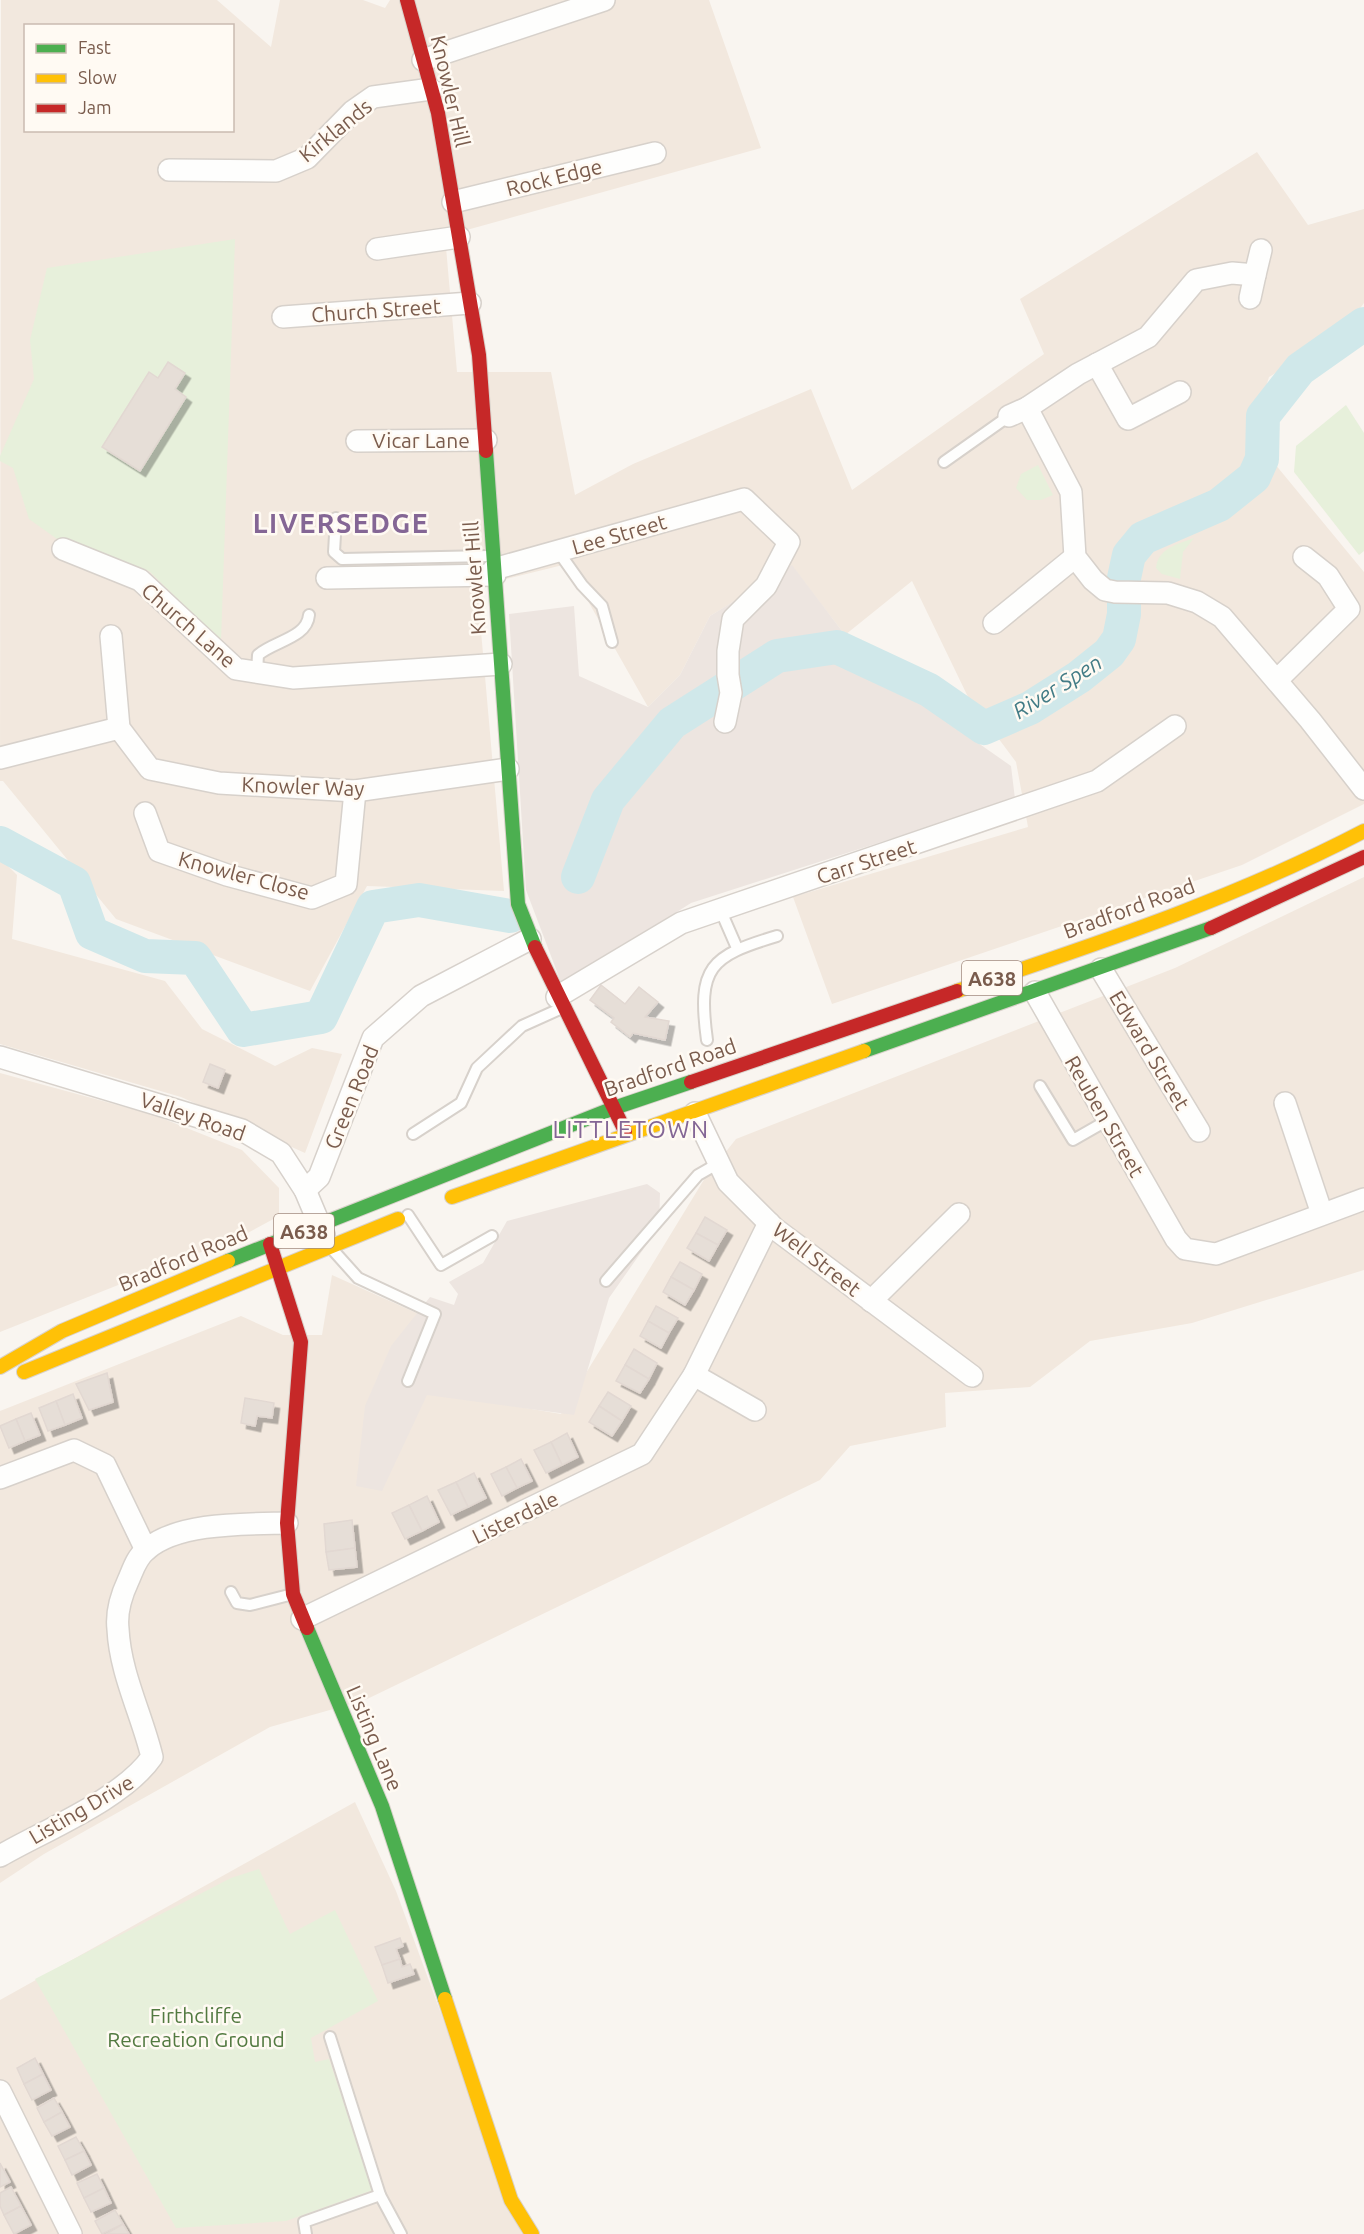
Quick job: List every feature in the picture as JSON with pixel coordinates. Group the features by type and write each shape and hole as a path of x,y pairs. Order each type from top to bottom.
{"main road":[{"name":"Knowler Hill","path":"407,0 431,89 453,202 478,355 486,440 518,904 530,939 560,1003 627,1136"},
{"name":"Bradford Road","path":"0,1367 62,1331 270,1244 411,1191 614,1108 1161,922 1301,864 1363,832"},
{"name":"A638","path":"441,1202 1206,930 1326,877 1364,856"},
{"name":"A638","path":"0,1381 413,1213"},
{"name":"Listing Lane","path":"270,1244 301,1342 287,1523 293,1594 382,1806 511,2200 532,2234"}],"street":[{"path":"423,60 604,0"},
{"name":"Kirklands","path":"168,170 276,171 307,158 353,111 373,97 431,89"},
{"name":"Rock Edge","path":"453,202 655,153"},
{"path":"377,249 459,237"},
{"path":"1250,298 1261,250"},
{"path":"1255,275 1232,273 1196,280 1148,337 1097,364 1018,412 1071,492 1075,557 1093,580 1105,590 1125,593 1168,593 1197,602 1222,617 1310,720 1364,789"},
{"name":"Church Street","path":"283,317 470,303"},
{"path":"1097,364 1128,419 1180,392"},
{"name":"Vicar Lane","path":"357,441 486,440"},
{"name":"Lee Street","path":"327,578 494,567 744,500 789,542 766,586 733,620 725,722"},
{"name":"Church Lane","path":"63,549 140,580 236,669 293,678 501,664"},
{"path":"994,623 1075,557"},
{"path":"1276,680 1349,609 1328,576 1304,557"},
{"path":"0,758 119,728 111,636"},
{"name":"Carr Street","path":"560,1003 681,923 1097,781 1175,726"},
{"name":"Knowler Way","path":"119,728 150,769 219,783 355,791 508,769"},
{"name":"Knowler Close","path":"145,813 159,851 227,875 312,898 346,884 355,791"},
{"name":"Green Road","path":"305,1190 319,1176 373,1038 421,996 530,939"},
{"name":"Edward Street","path":"1101,969 1199,1131"},
{"name":"Reuben Street","path":"1035,992 1176,1239 1185,1249 1216,1254 1322,1214"},
{"name":"Valley Road","path":"0,1058 242,1130 281,1153 305,1190 330,1247"},
{"path":"1285,1103 1322,1214 1364,1198"},
{"name":"Well Street","path":"695,1113 728,1182 769,1223 972,1376"},
{"path":"871,1301 959,1214"},
{"name":"Listerdale","path":"302,1619 642,1454 694,1375 769,1223"},
{"path":"694,1375 755,1410"},
{"path":"0,1479 74,1450 105,1465 146,1550 160,1539 198,1530 240,1524 287,1523"},
{"name":"Listing Drive","path":"0,1856 104,1799 140,1774 152,1757 125,1669 117,1629 120,1600 138,1559 146,1550"},
{"path":"0,2091 71,2234"}],"lane":[{"path":"944,462 1018,412"},
{"path":"336,518 334,552 342,559 494,567"},
{"path":"558,551 582,585 602,606 612,642"},
{"path":"257,672 258,655 268,646 303,630 308,623 309,615"},
{"path":"720,909 737,948"},
{"path":"707,1040 703,1013 710,972 718,961 737,948 777,936"},
{"path":"413,1134 461,1103 477,1068 522,1026 560,1003"},
{"path":"1040,1086 1074,1140 1108,1120"},
{"path":"606,1281 698,1175 719,1163"},
{"path":"413,1213 441,1265 492,1236"},
{"path":"330,1247 357,1278 435,1314 408,1381"},
{"path":"231,1592 237,1603 250,1605 293,1594"},
{"path":"330,2037 380,2195 401,2234"},
{"path":"306,2234 304,2222 380,2195"}],"shaded area":[{"path":"1,0 217,0 271,47 280,0 363,0 385,8 390,0 709,0 761,148 445,236 457,372 551,372 575,495 633,464 811,389 852,490 1044,354 1020,299 1257,152 1308,225 1364,209 1364,303 1343,331 1269,377 1251,435 1364,572 1364,804 1242,865 832,1004 793,897 1028,827 1016,762 969,699 912,581 845,635 792,566 710,616 680,675 648,707 567,564 477,586 504,891 367,886 310,991 116,919 3,781 0,781"},
{"path":"792,565 845,635 884,677 1011,766 1015,799 691,903 562,985 526,890 509,614 574,606 579,676 648,707 680,675 710,616"},
{"path":"0,858 17,875 12,939 165,981 202,1029 275,1066 312,1048 342,1054 305,1153 181,1097 0,1044"},
{"path":"1364,877 1364,1270 1192,1323 1090,1341 1030,1387 945,1393 946,1427 850,1446 820,1480 365,1700 270,1727 44,1854 0,1883 0,1411 241,1316 283,1335 322,1335 332,1275 421,1315 391,1385 561,1414 705,1178 736,1139 1175,968"},
{"path":"0,1073 154,1115 242,1150 279,1188 279,1216 244,1235 0,1332"},
{"path":"647,1184 660,1193 659,1227 609,1298 574,1415 427,1395 382,1491 356,1486 365,1406 391,1346 430,1297 454,1305 458,1294 449,1282 483,1263 507,1221"},
{"path":"355,1802 396,1891 522,2234 0,2234 0,2000"}],"green space":[{"path":"235,239 221,641 149,571 64,544 29,519 13,468 0,461 0,456 34,379 30,340 47,268"},
{"path":"1346,405 1364,433 1364,551 1359,555 1294,472 1296,446"},
{"path":"1038,465 1053,495 1041,500 1027,500 1016,488 1021,474"},
{"path":"1194,538 1183,552 1180,579 1162,574 1156,568 1165,551"},
{"name":"Firthcliffe Recreation Ground","path":"259,1869 290,1934 335,1910 378,2001 311,2038 315,2062 329,2059 373,2190 286,2221 176,2228 35,1979 231,1878"}],"building":[{"path":"168,362 185,373 175,389 186,397 140,471 102,447 149,372 158,378"},
{"path":"601,985 625,1004 639,987 658,1002 645,1017 669,1021 665,1040 633,1033 630,1037 611,1022 614,1018 590,1000"},
{"path":"210,1064 225,1070 218,1088 203,1082"},
{"path":"705,1217 727,1230 718,1245 696,1233"},
{"path":"696,1233 718,1245 709,1261 687,1248"},
{"path":"680,1262 702,1274 694,1290 671,1277"},
{"path":"671,1277 694,1290 685,1305 663,1292"},
{"path":"656,1306 678,1318 669,1333 648,1321"},
{"path":"648,1321 669,1333 661,1348 640,1336"},
{"path":"634,1349 657,1363 649,1379 625,1365"},
{"path":"625,1365 649,1379 640,1393 616,1381"},
{"path":"107,1373 113,1402 89,1410 76,1384"},
{"path":"608,1392 631,1406 622,1421 599,1406"},
{"path":"73,1394 82,1418 65,1425 56,1401"},
{"path":"245,1398 274,1403 272,1418 257,1416 255,1426 241,1423"},
{"path":"56,1401 65,1425 48,1431 39,1408"},
{"path":"599,1406 622,1421 612,1436 589,1422"},
{"path":"31,1413 40,1435 25,1441 16,1419"},
{"path":"16,1419 25,1441 9,1448 0,1426"},
{"path":"567,1433 578,1457 562,1465 551,1442"},
{"path":"551,1442 562,1465 546,1473 534,1450"},
{"path":"521,1459 532,1481 517,1488 506,1467"},
{"path":"506,1467 517,1488 502,1496 491,1474"},
{"path":"474,1473 486,1498 468,1507 456,1482"},
{"path":"456,1482 468,1507 451,1515 438,1490"},
{"path":"427,1496 439,1522 422,1531 409,1505"},
{"path":"409,1505 422,1531 405,1539 392,1513"},
{"path":"352,1520 355,1548 326,1552 324,1524"},
{"path":"355,1548 357,1567 329,1570 326,1552"},
{"path":"400,1938 403,1946 396,1949 400,1959 382,1965 375,1947"},
{"path":"400,1959 402,1967 410,1964 414,1974 388,1983 382,1965"},
{"path":"35,2058 43,2074 24,2084 17,2068"},
{"path":"43,2074 51,2090 32,2100 24,2084"},
{"path":"54,2098 62,2112 44,2122 37,2108"},
{"path":"62,2112 70,2127 52,2136 44,2122"},
{"path":"76,2137 84,2151 65,2160 58,2146"},
{"path":"84,2151 91,2165 72,2175 65,2160"},
{"path":"0,2163 10,2182 0,2187"},
{"path":"97,2174 104,2188 84,2198 77,2183"},
{"path":"11,2187 21,2206 4,2215 0,2206 0,2193"},
{"path":"104,2188 111,2203 91,2212 84,2198"},
{"path":"21,2206 31,2225 14,2234 4,2215"},
{"path":"115,2210 123,2224 102,2234 95,2221"},
{"path":"123,2224 129,2234 106,2234"}],"waterway":[{"name":"River Spen","path":"578,877 608,800 672,723 777,656 837,647 929,690 984,728 1030,708 1079,677 1109,653 1119,639 1124,614 1124,578 1129,555 1143,538 1219,505 1254,477 1262,459 1263,416 1300,369 1364,324"},
{"name":"River Spen","path":"0,843 74,883 92,933 145,956 195,958 243,1030 321,1017 373,907 419,900 510,916"}],"traffic: fast":[{"path":"486,451 518,904 535,947"},
{"path":"864,1051 1211,928"},
{"path":"228,1261 614,1108 691,1082"},
{"path":"307,1628 382,1806 445,1999"}],"traffic: slow":[{"path":"957,991 1113,938 1215,899 1364,831"},
{"path":"452,1197 864,1051"},
{"path":"24,1372 398,1219"},
{"path":"0,1367 62,1331 228,1261"},
{"path":"445,1999 511,2200 532,2234"}],"traffic: jam":[{"path":"407,0 438,113 479,355 486,451"},
{"path":"1211,928 1364,857"},
{"path":"535,947 625,1131"},
{"path":"691,1082 957,991"},
{"path":"270,1244 301,1342 287,1523 293,1594 307,1628"}],"district":[{"name":"LIVERSEDGE","path":"341,523"},
{"name":"LITTLETOWN","path":"631,1129"}]}
